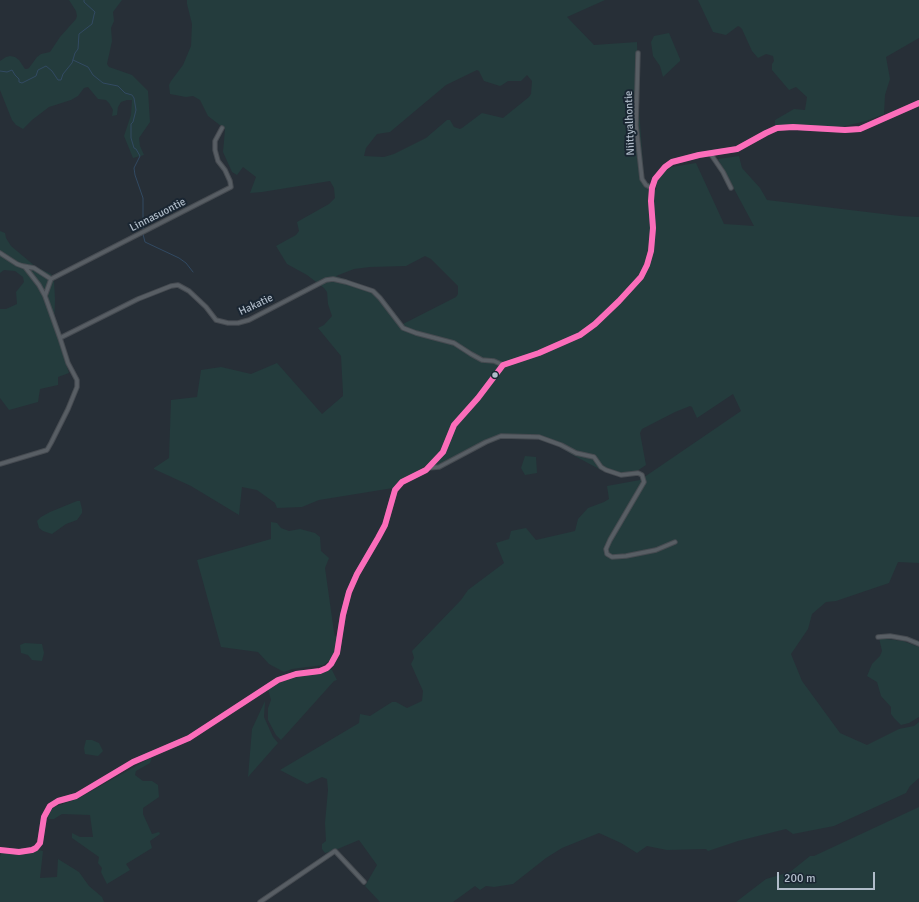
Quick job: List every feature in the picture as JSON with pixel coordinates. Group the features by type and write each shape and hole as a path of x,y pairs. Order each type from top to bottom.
{"street":[{"name":"Niittyalhontie","path":"638,52 636,125 642,179 646,185 652,188"},
{"path":"0,850 19,852 36,848 40,843 44,817 50,806 58,801 76,796 133,762 189,738 278,680 296,674 320,671 331,664 338,653 343,615 349,592 357,574 384,525 395,490 402,482 428,468 443,452 454,425 478,398 503,365 559,345 580,335 595,324 641,277 647,265 653,240 651,201 652,188 655,178 665,167 672,162 742,147 777,128 860,129 919,103"},
{"name":"Linnasuontie","path":"51,279 229,189 231,186 230,180 218,161 215,150 215,141 222,128"},
{"path":"710,153 723,172 731,188"},
{"path":"0,253 22,266 31,274 45,296 68,363 77,380 77,387 68,409 47,450 0,464"},
{"path":"22,266 34,268 51,279 45,296"},
{"name":"Hakatie","path":"60,338 138,299 171,286 178,286 189,291 206,307 216,320 238,323 248,320 326,280 332,279 361,286 373,291 403,328 454,343 482,360 494,361 503,365"},
{"path":"428,468 439,468 486,442 501,436 539,437 561,445 576,453 594,457 601,467 606,470 621,475 638,473 642,475 644,482 610,540 606,548 607,554 612,557 626,556 656,550 675,542"},
{"path":"878,637 890,636 907,639 919,644"},
{"path":"260,902 336,851 364,882"}],"green space":[{"path":"69,0 122,0 113,12 114,21 111,28 112,41 107,64 109,67 132,75 148,91 150,122 139,138 140,146 144,155 133,158 124,136 131,115 132,100 121,102 118,107 117,115 112,116 113,110 109,103 106,100 98,99 88,87 84,88 78,96 71,100 49,107 23,129 16,125 12,120 0,90 0,61 6,57 15,57 25,69 27,69 41,54 50,52 60,37 76,19 76,11"},
{"path":"187,0 605,0 567,17 594,45 637,42 639,109 644,178 649,190 656,190 657,181 662,173 672,167 696,163 724,224 754,226 718,159 739,156 742,168 760,188 767,200 919,217 919,563 898,562 889,583 836,601 826,602 812,614 808,629 791,654 802,681 840,733 867,745 899,729 914,726 919,722 919,778 910,786 906,793 834,826 793,834 786,829 738,841 708,851 706,849 667,850 647,846 637,853 621,843 599,833 562,848 546,858 513,884 494,887 486,886 480,890 475,886 453,902 380,902 365,886 377,865 359,840 325,853 322,849 322,844 326,841 325,823 328,790 327,779 322,777 307,784 280,770 359,723 360,714 370,716 392,702 396,702 407,708 422,701 423,691 411,664 414,658 412,651 461,600 468,590 504,563 496,543 509,539 511,531 526,528 536,540 575,531 578,519 588,508 609,499 607,486 640,480 741,411 733,394 697,418 692,407 690,406 642,429 640,433 646,465 634,473 617,475 603,471 559,446 535,438 503,438 475,448 446,466 427,465 398,482 393,488 319,500 302,507 277,508 275,503 257,490 242,487 239,515 191,486 154,469 169,458 171,400 197,397 201,370 221,367 251,374 277,363 322,414 343,396 341,356 318,328 324,325 332,316 328,304 327,292 307,275 287,264 276,246 296,235 299,231 297,222 329,204 335,198 334,188 330,181 250,193 256,177 243,167 237,175 232,172 223,152 225,129 208,116 200,100 193,96 186,97 170,94 169,85 183,65 191,46 192,24","holes":["477,70 484,81 500,86 508,81 521,81 527,75 532,81 531,94 503,118 482,113 460,129 454,127 450,120 447,120 426,138 394,154 384,157 364,156 366,148 377,134 390,132 446,85","425,256 431,259 458,286 458,294 456,297 403,324 400,323 375,290 336,276 354,269 406,266"]},
{"path":"698,0 919,0 919,38 886,57 890,79 885,95 884,114 866,121 845,126 775,126 775,120 794,109 805,110 807,97 796,87 789,90 772,70 772,64 774,61 773,56 766,54 758,58 752,51 740,27 738,26 726,35 713,32"},
{"path":"669,33 680,61 663,77 660,66 653,56 651,42 654,36"},
{"path":"0,231 5,233 11,246 36,267 51,274 54,280 54,325 69,373 58,377 58,385 40,389 38,402 9,410 0,398 0,309 6,309 17,304 16,292 24,282 23,277 15,271 4,270 0,273"},
{"path":"525,456 536,457 537,473 525,475 521,468"},
{"path":"80,501 82,513 77,520 66,524 52,534 39,528 37,521 41,517"},
{"path":"271,522 277,523 281,528 289,531 300,529 315,533 320,537 321,551 329,558 325,568 334,632 335,636 338,637 334,654 329,661 323,665 292,669 284,672 269,664 258,652 221,647 197,560 271,539"},
{"path":"879,638 903,641 919,647 919,717 909,723 901,725 894,718 891,714 891,707 881,696 877,682 867,676 872,664 880,656 882,651"},
{"path":"25,643 42,644 44,653 42,661 32,660 28,655 21,653 20,645"},
{"path":"329,668 332,670 337,680 334,681 281,740 276,735 268,720 268,708 271,700 268,689 284,679"},
{"path":"265,701 264,717 273,737 278,743 248,777 252,729"},
{"path":"86,740 92,740 99,743 103,751 98,756 85,754 84,748"},
{"path":"152,757 150,763 136,771 135,775 143,781 152,781 158,785 159,797 143,808 143,814 152,834 159,832 160,834 150,841 152,848 126,864 130,870 107,884 101,872 102,868 98,863 99,857 72,838 72,833 80,837 93,837 90,815 62,814 54,819 48,819 49,814 52,808 79,798"},
{"path":"919,807 919,902 736,902 766,879 790,872 810,856 814,856"},
{"path":"38,850 43,851 40,878 57,877 58,859 79,872 89,886 102,897 104,902 0,902 1,853 17,855"}],"waterway":[{"path":"0,71 7,72 12,70 19,79 19,82 22,83 36,76 38,70 46,66 52,71 58,80 61,80 63,74 72,63 78,49 79,34 92,24 95,12 84,2 84,0"},
{"path":"73,60 88,67 93,75 103,83 118,86 125,93 132,95 134,98 136,110 133,122 131,124 131,138 134,148 140,156 134,168 143,198 143,229"},
{"path":"143,234 145,242 179,258 186,263 193,272"}],"transit line":[{"path":"0,850 19,852 36,848 40,843 44,817 50,806 58,801 76,796 133,762 189,738 278,680 296,674 320,671 327,668 331,664 337,653 343,615 349,592 357,574 385,525 395,490 402,482 426,470 443,452 454,425 478,398 503,365 539,353 580,335 595,324 641,277 647,265 651,251 653,228 651,201 652,188 655,179 665,167 672,162 699,155 737,149 777,128 860,129 919,103"}]}
